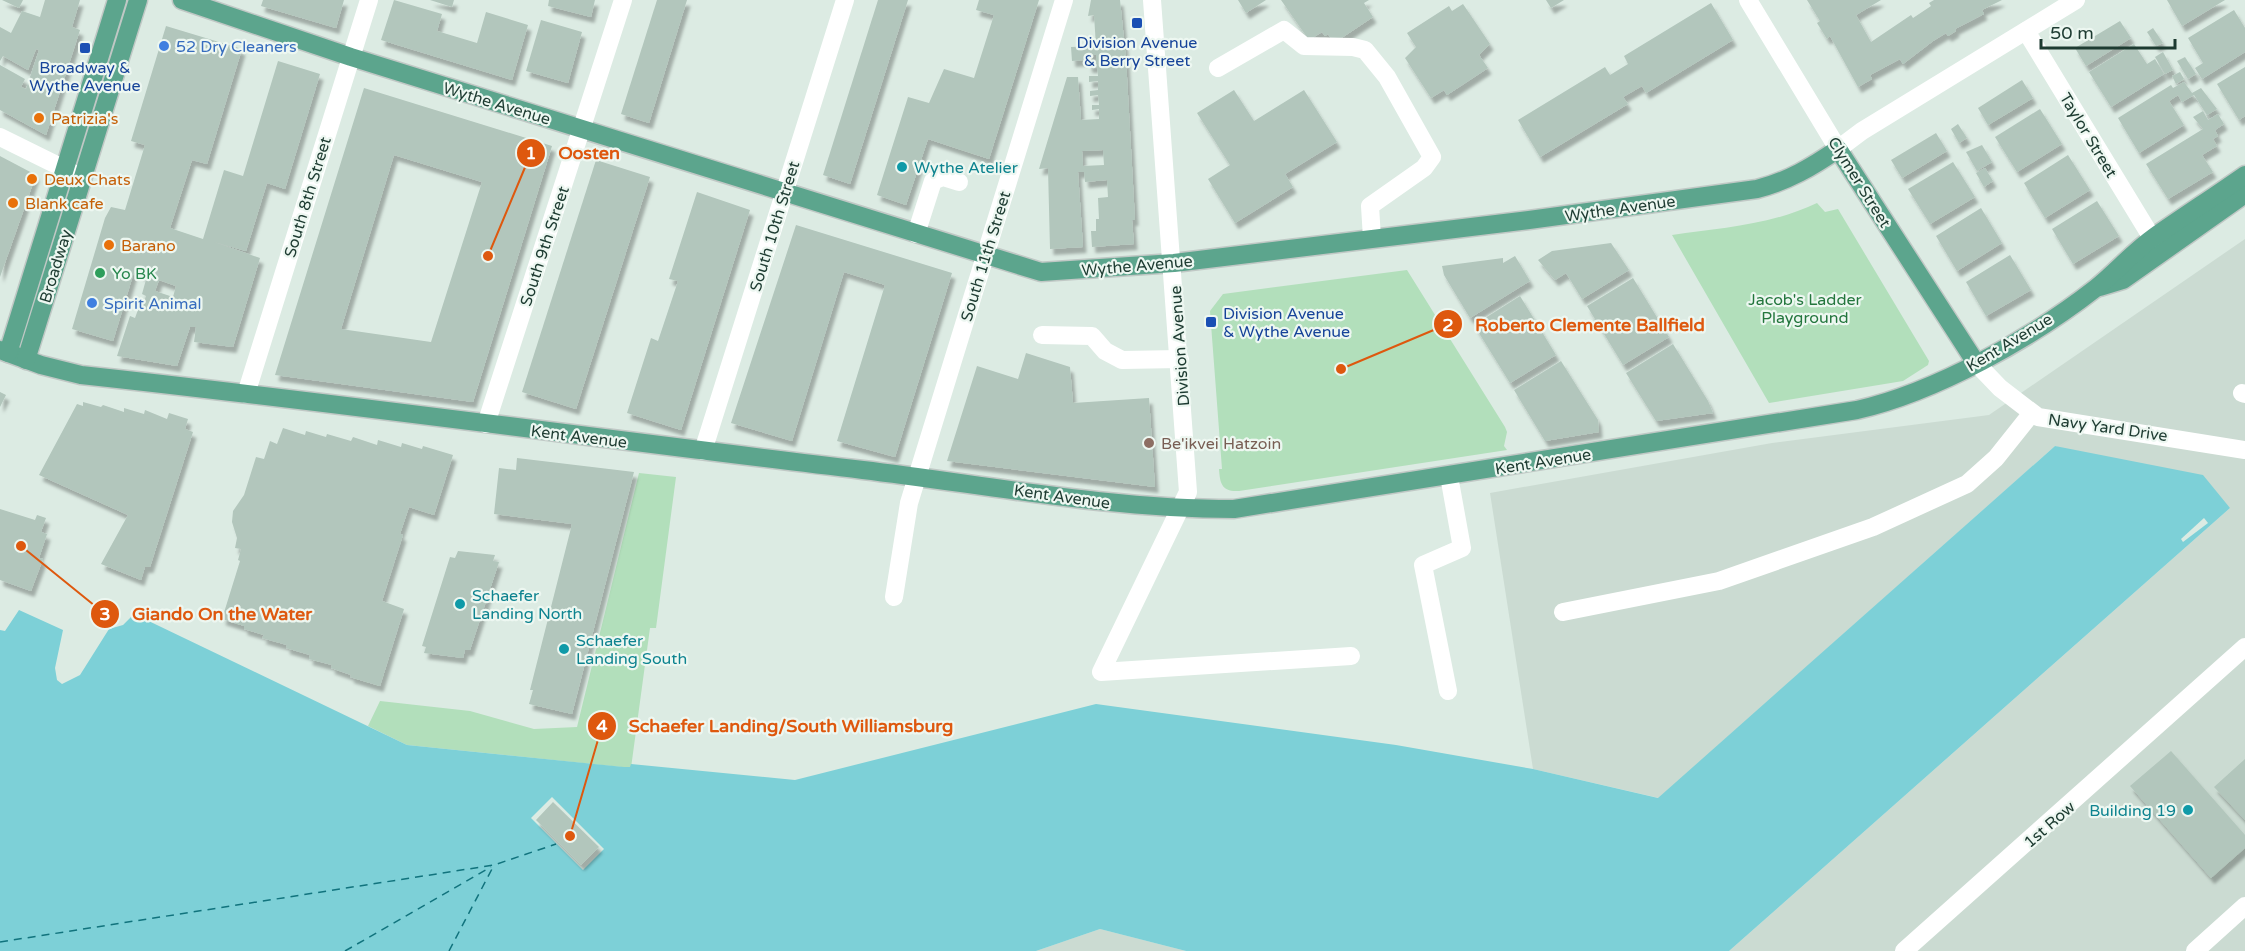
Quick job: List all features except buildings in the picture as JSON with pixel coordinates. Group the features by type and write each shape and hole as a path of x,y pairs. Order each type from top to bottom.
{"main road":[{"name":"Broadway","path":"4,351 65,171 117,0"},
{"name":"Broadway","path":"26,360 138,0"},
{"name":"Wythe Avenue","path":"182,0 351,57 1041,272 1174,263 1757,189 1778,184 1809,170 1838,149"},
{"name":"Clymer Street","path":"1838,149 1980,368"},
{"name":"Kent Avenue","path":"4,351 26,360 81,375 1103,502 1181,509 1234,508 1857,410 1906,396 1980,368 2008,346 2095,289 2152,238 2245,176"},
{"name":"Kent Avenue","path":"2095,289 2123,280 2245,194"}],"street":[{"name":"South 8th Street","path":"246,394 369,0"},
{"name":"South 9th Street","path":"486,424 623,0"},
{"name":"South 10th Street","path":"703,451 845,0"},
{"name":"South 11th Street","path":"894,597 909,503 916,477 1064,0"},
{"name":"Division Avenue","path":"1152,0 1174,263 1188,492 1101,672 1351,656"},
{"name":"Clymer Street","path":"1748,0 1838,149"},
{"name":"Wythe Avenue","path":"1838,149 1862,131 2076,0"},
{"path":"1218,68 1284,30 1304,46 1353,47 1365,50 1387,77 1432,158 1424,168 1370,206 1372,238"},
{"name":"Taylor Street","path":"2026,31 2152,238"},
{"path":"0,137 83,178"},
{"path":"916,234 933,181 943,177 959,182"},
{"path":"1042,335 1092,336 1105,351 1122,360 1179,359"},
{"name":"Navy Yard Drive","path":"1980,368 2031,414 2075,424 2169,436 2245,450"},
{"path":"1563,612 1719,581 1873,527 1967,484 1996,458 2031,414"},
{"path":"1448,691 1423,565 1462,548 1449,476"},
{"name":"1st Row","path":"1904,951 2245,647"},
{"path":"2195,951 2245,906"}],"shaded area":[{"path":"2245,239 2245,951 1729,951 2230,508 2055,446 1659,798 1533,769 1490,493 1772,443 1989,415"},
{"path":"1100,929 1186,951 1036,951"}],"green space":[{"name":"Jacob's Ladder Playground","path":"1817,203 1825,212 1838,209 1929,361 1928,365 1903,381 1769,403 1672,235 1764,221"},
{"path":"1407,270 1505,427 1507,432 1504,446 1507,450 1239,491 1225,488 1219,474 1219,469 1222,469 1210,311 1223,294"},
{"path":"639,473 676,477 656,628 650,628 631,768 407,745 368,726 380,701 470,711 534,729 577,727"}],"water":[{"path":"2055,446 2203,475 2230,508 1729,951 1186,951 1100,929 1036,951 0,951 0,630 5,631 19,610 63,630 55,668 57,680 62,684 80,675 109,629 123,625 134,614 407,745 624,767 630,767 631,764 795,780 1096,704 1396,745 1533,769 1658,798"}],"pier":[{"path":"2204,518 2208,523 2183,542 2181,539"},
{"path":"552,797 604,849 583,870 531,818"}],"ferry route":[{"path":"0,942 494,865 556,844"},
{"path":"345,951 491,867"},
{"path":"449,951 493,867"}],"place":[{"name":"Division Avenue & Berry Street","path":"1137,23"},
{"name":"52 Dry Cleaners","path":"164,46"},
{"name":"Broadway & Wythe Avenue","path":"85,48"},
{"name":"Patrizia's","path":"39,118"},
{"name":"Wythe Atelier","path":"902,167"},
{"name":"Deux Chats","path":"32,179"},
{"name":"Blank cafe","path":"13,203"},
{"name":"Barano","path":"109,245"},
{"name":"Oosten","path":"488,256"},
{"name":"Yo BK","path":"100,273"},
{"name":"Spirit Animal","path":"92,303"},
{"name":"Division Avenue & Wythe Avenue","path":"1211,322"},
{"name":"Roberto Clemente Ballfield","path":"1341,369"},
{"name":"Be'ikvei Hatzoin","path":"1149,443"},
{"name":"Giando On the Water","path":"21,546"},
{"name":"Schaefer Landing North","path":"460,604"},
{"name":"Schaefer Landing South","path":"564,649"},
{"name":"Building 19","path":"2188,810"},
{"name":"Schaefer Landing/South Williamsburg","path":"570,836"}]}
